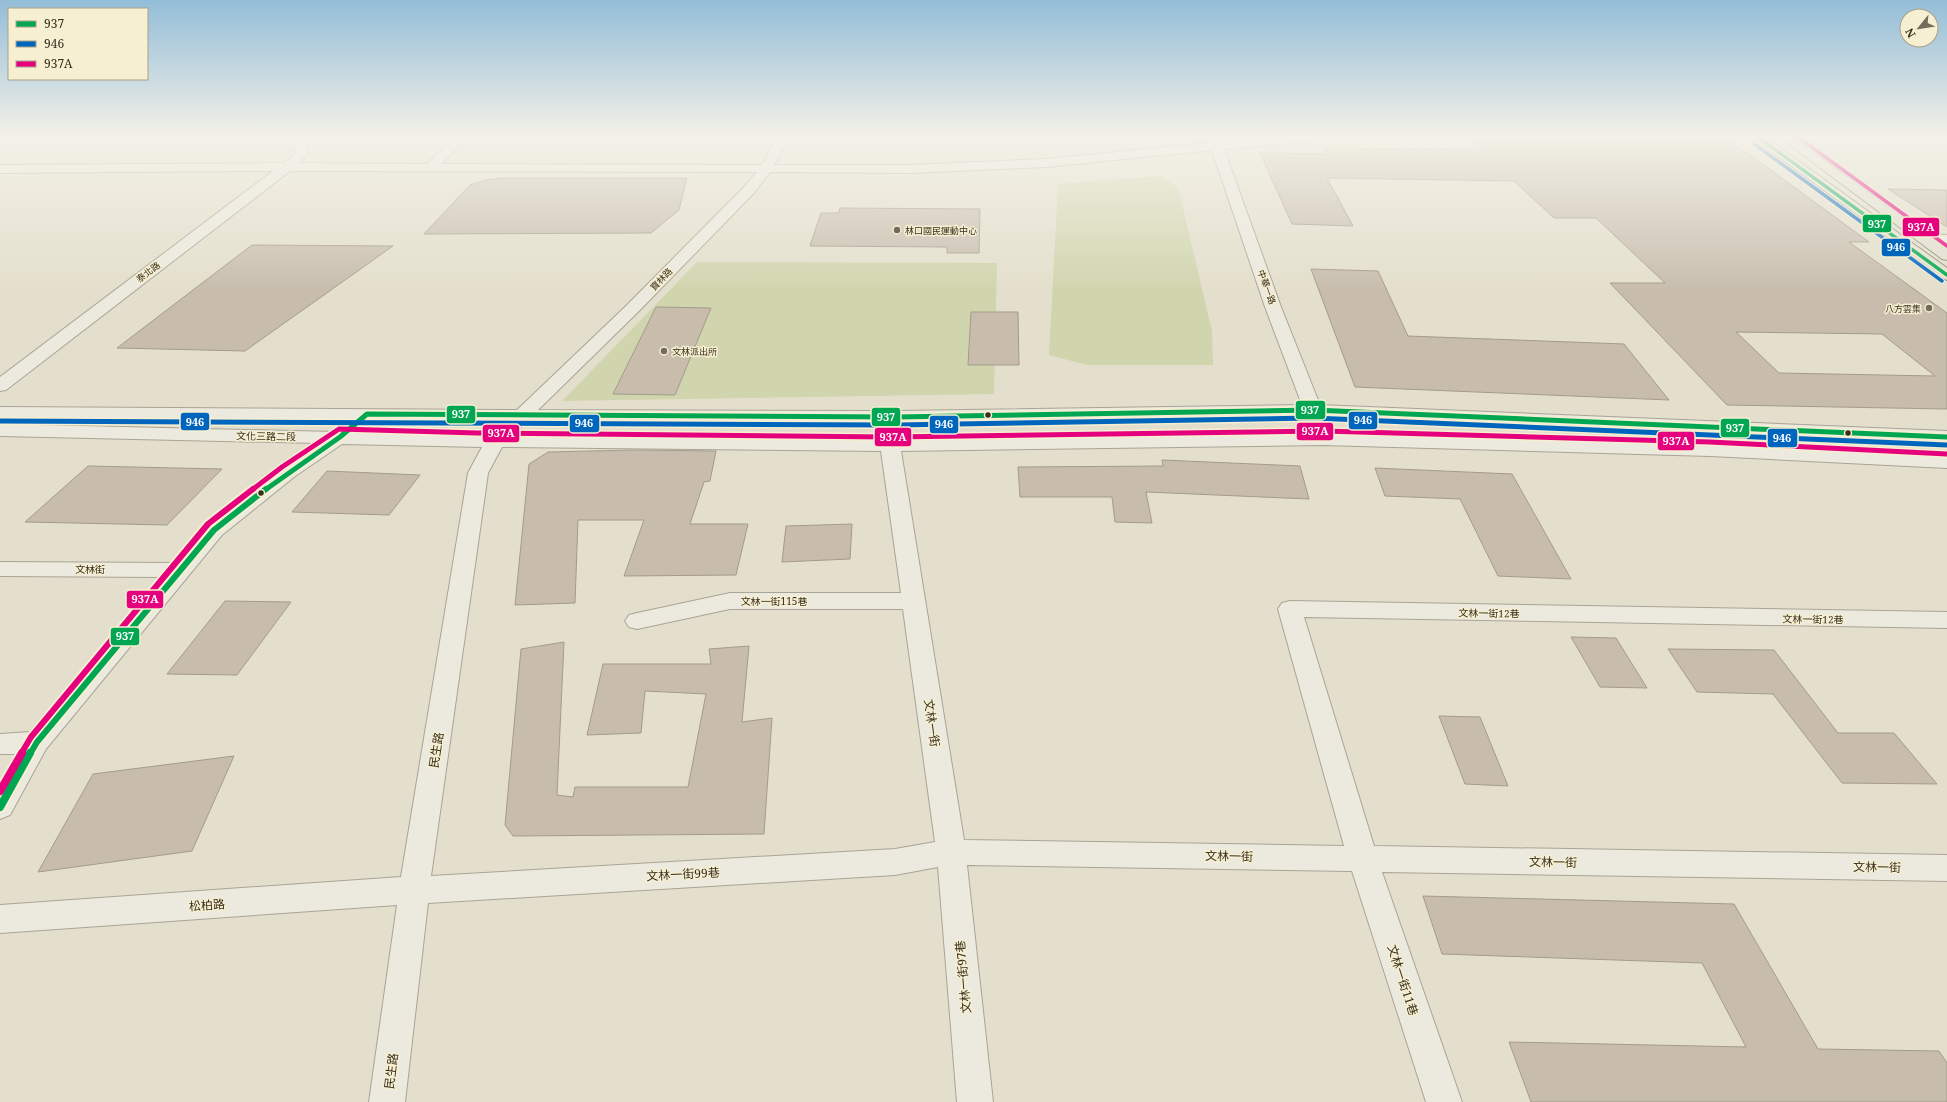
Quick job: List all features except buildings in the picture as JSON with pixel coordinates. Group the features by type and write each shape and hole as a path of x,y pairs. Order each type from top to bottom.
{"main road":[{"path":"1828,188 1947,275"},
{"path":"1856,188 1947,256"}],"street":[{"name":"泰北路","path":"0,386 258,188"},
{"name":"寶林路","path":"523,415 750,188"},
{"name":"中華一路","path":"1233,188 1274,307 1323,439"},
{"path":"1922,238 1947,239"},
{"path":"0,413 896,417 1313,410 1947,437"},
{"path":"0,807 37,742 214,530 287,473 340,438 367,414"},
{"name":"民生路","path":"387,1102 414,890 478,473 495,441 523,415"},
{"name":"文林一街","path":"896,417 890,445 951,852 1947,868"},
{"name":"文化三路二段","path":"0,430 495,441 890,445 1323,439 1710,450 1947,462"},
{"name":"文林街","path":"0,569 180,570"},
{"name":"文林一街115巷","path":"636,621 730,601 914,601"},
{"name":"文林一街12巷","path":"1363,859 1290,609 1947,620"},
{"path":"0,744 37,742"},
{"name":"文林一街99巷","path":"414,890 895,862 951,852"},
{"name":"文林一街97巷","path":"951,852 975,1102"},
{"name":"文林一街11巷","path":"1363,859 1444,1102"},
{"name":"松柏路","path":"0,919 414,890"}],"green space":[{"path":"1058,188 1178,188 1212,331 1213,365 1087,365 1049,355"},
{"path":"697,262 997,263 994,394 562,401"}],"transit line":[{"name":"946","path":"1815,188 1942,281"},
{"name":"937","path":"1828,188 1947,275"},
{"name":"937A","path":"1868,188 1947,246"},
{"name":"937","path":"0,807 37,742 214,530 287,473 340,437 367,414 896,417 1313,410 1947,437"},
{"name":"946","path":"0,421 896,425 1313,418 1947,445"},
{"name":"937A","path":"0,791 31,737 208,524 282,467 339,429 477,433 890,437 1323,431 1710,442 1947,454"}],"place":[{"name":"林口國民運動中心","path":"897,230"},
{"name":"八方雲集","path":"1929,308"},
{"name":"文林派出所","path":"664,351"}]}
